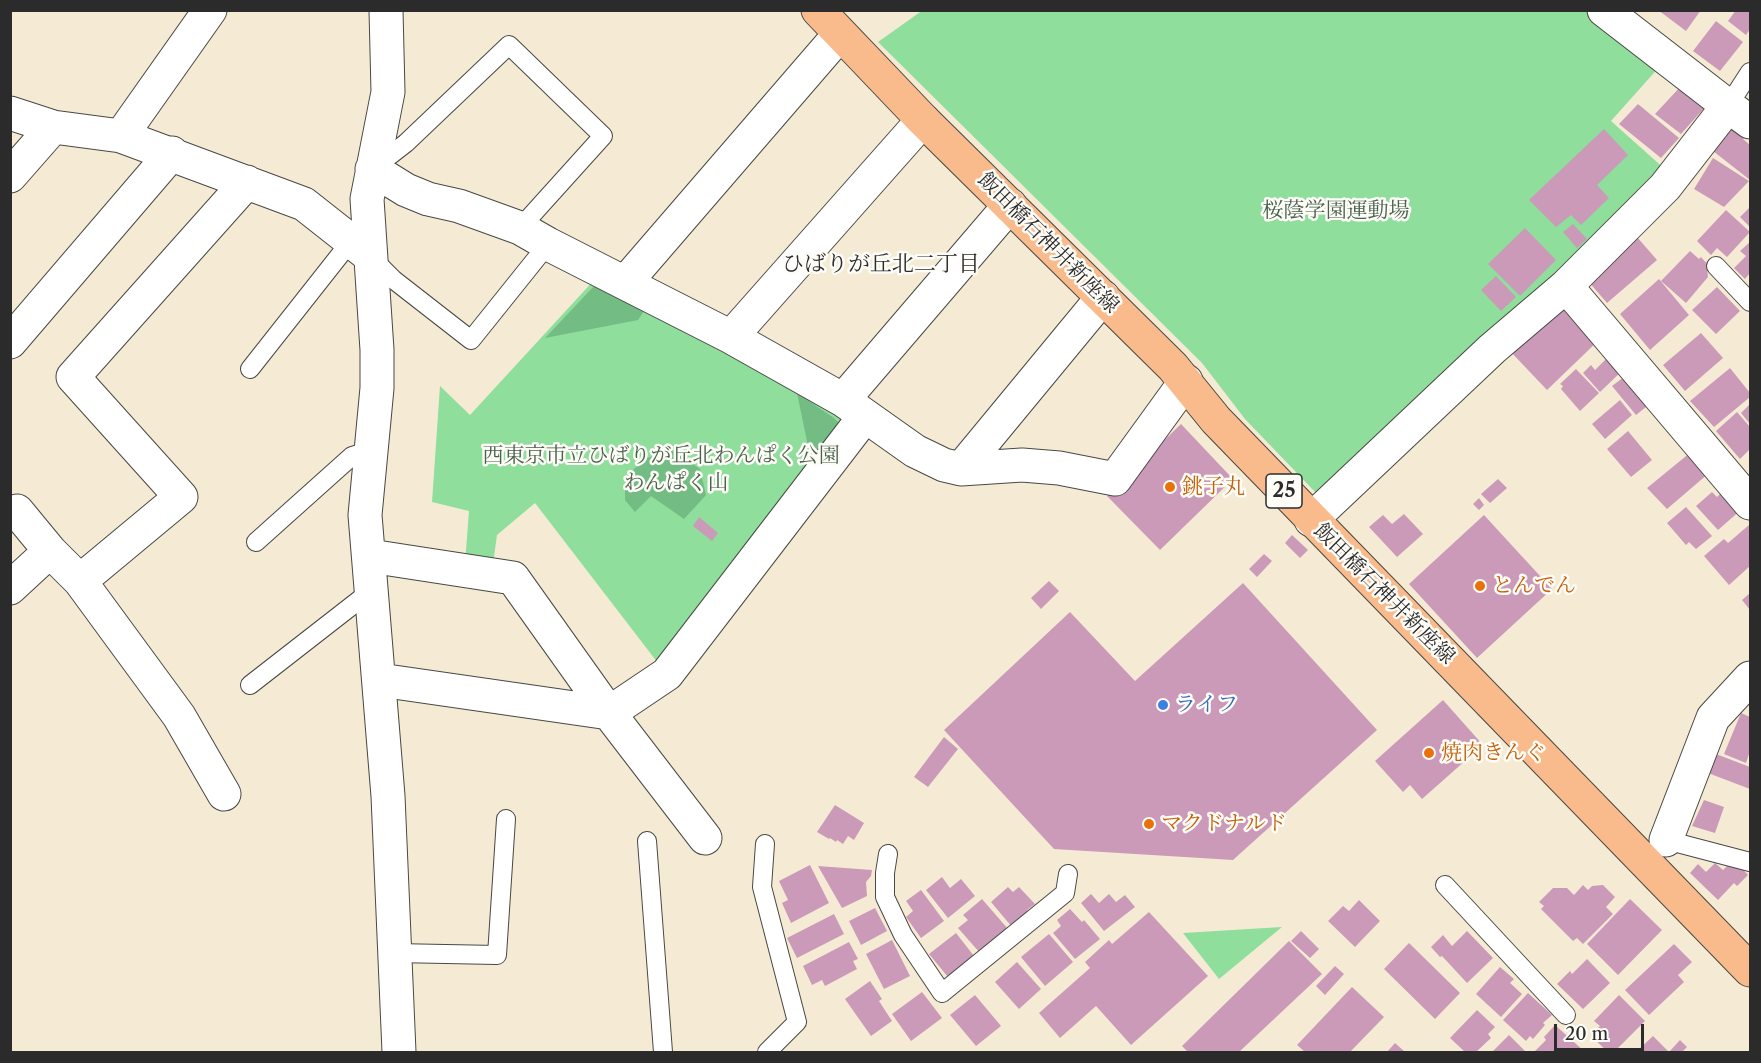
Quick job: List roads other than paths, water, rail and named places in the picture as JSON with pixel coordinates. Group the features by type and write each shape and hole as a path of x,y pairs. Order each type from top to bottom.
{"main road":[{"name":"飯田橋石神井新座線","path":"818,10 923,120 1186,381 1216,420 1311,520 1652,847 1750,970"}],"street":[{"path":"122,136 210,10"},
{"path":"386,10 388,92 367,198 361,248 377,350 365,515 388,796 399,1053"},
{"path":"1311,520 1492,349 1566,286 1739,114 1604,10"},
{"path":"625,283 840,34"},
{"path":"10,113 53,127 122,136 172,153 304,204 361,248"},
{"path":"731,337 923,120"},
{"path":"10,176 53,127"},
{"path":"10,342 172,153"},
{"path":"372,170 428,200 459,206 520,228 731,337 854,408 915,451 944,465 961,469 1022,465 1050,467 1115,479 1186,381"},
{"path":"80,581 181,497 72,377 247,182"},
{"path":"380,680 609,713 667,674 854,408 1010,205"},
{"path":"1566,286 1750,503"},
{"path":"961,469 1103,297"},
{"path":"17,511 50,551 80,581 179,716 224,794"},
{"path":"10,588 50,551"},
{"path":"370,556 513,578 609,713 705,838"},
{"path":"1652,847 1713,718 1746,689"}],"lane":[{"path":"372,170 406,143 510,45 603,136 520,228"},
{"path":"1739,114 1750,72"},
{"path":"250,369 361,248 394,280 471,340 548,244"},
{"path":"1716,266 1750,302"},
{"path":"256,542 352,456 371,450"},
{"path":"250,685 372,590"},
{"path":"394,952 497,955 506,819"},
{"path":"647,841 663,1053"},
{"path":"765,844 762,887 797,1022 767,1053"},
{"path":"1652,847 1750,862"},
{"path":"888,854 885,897 903,935 942,993 1065,893 1068,874"},
{"path":"1445,885 1566,1016"}],"place":[{"name":"銚子丸","path":"1170,487"},
{"name":"とんでん","path":"1480,586"},
{"name":"ライフ","path":"1163,705"},
{"name":"焼肉きんぐ","path":"1429,753"},
{"name":"マクドナルド","path":"1149,824"}],"district":[{"name":"ひばりが丘北二丁目","path":"881,265"}],"park label":[{"name":"桜蔭学園運動場","path":"1336,211"},
{"name":"西東京市立ひばりが丘北わんぱく公園","path":"661,456"},
{"name":"わんぱく山","path":"676,483"}]}
